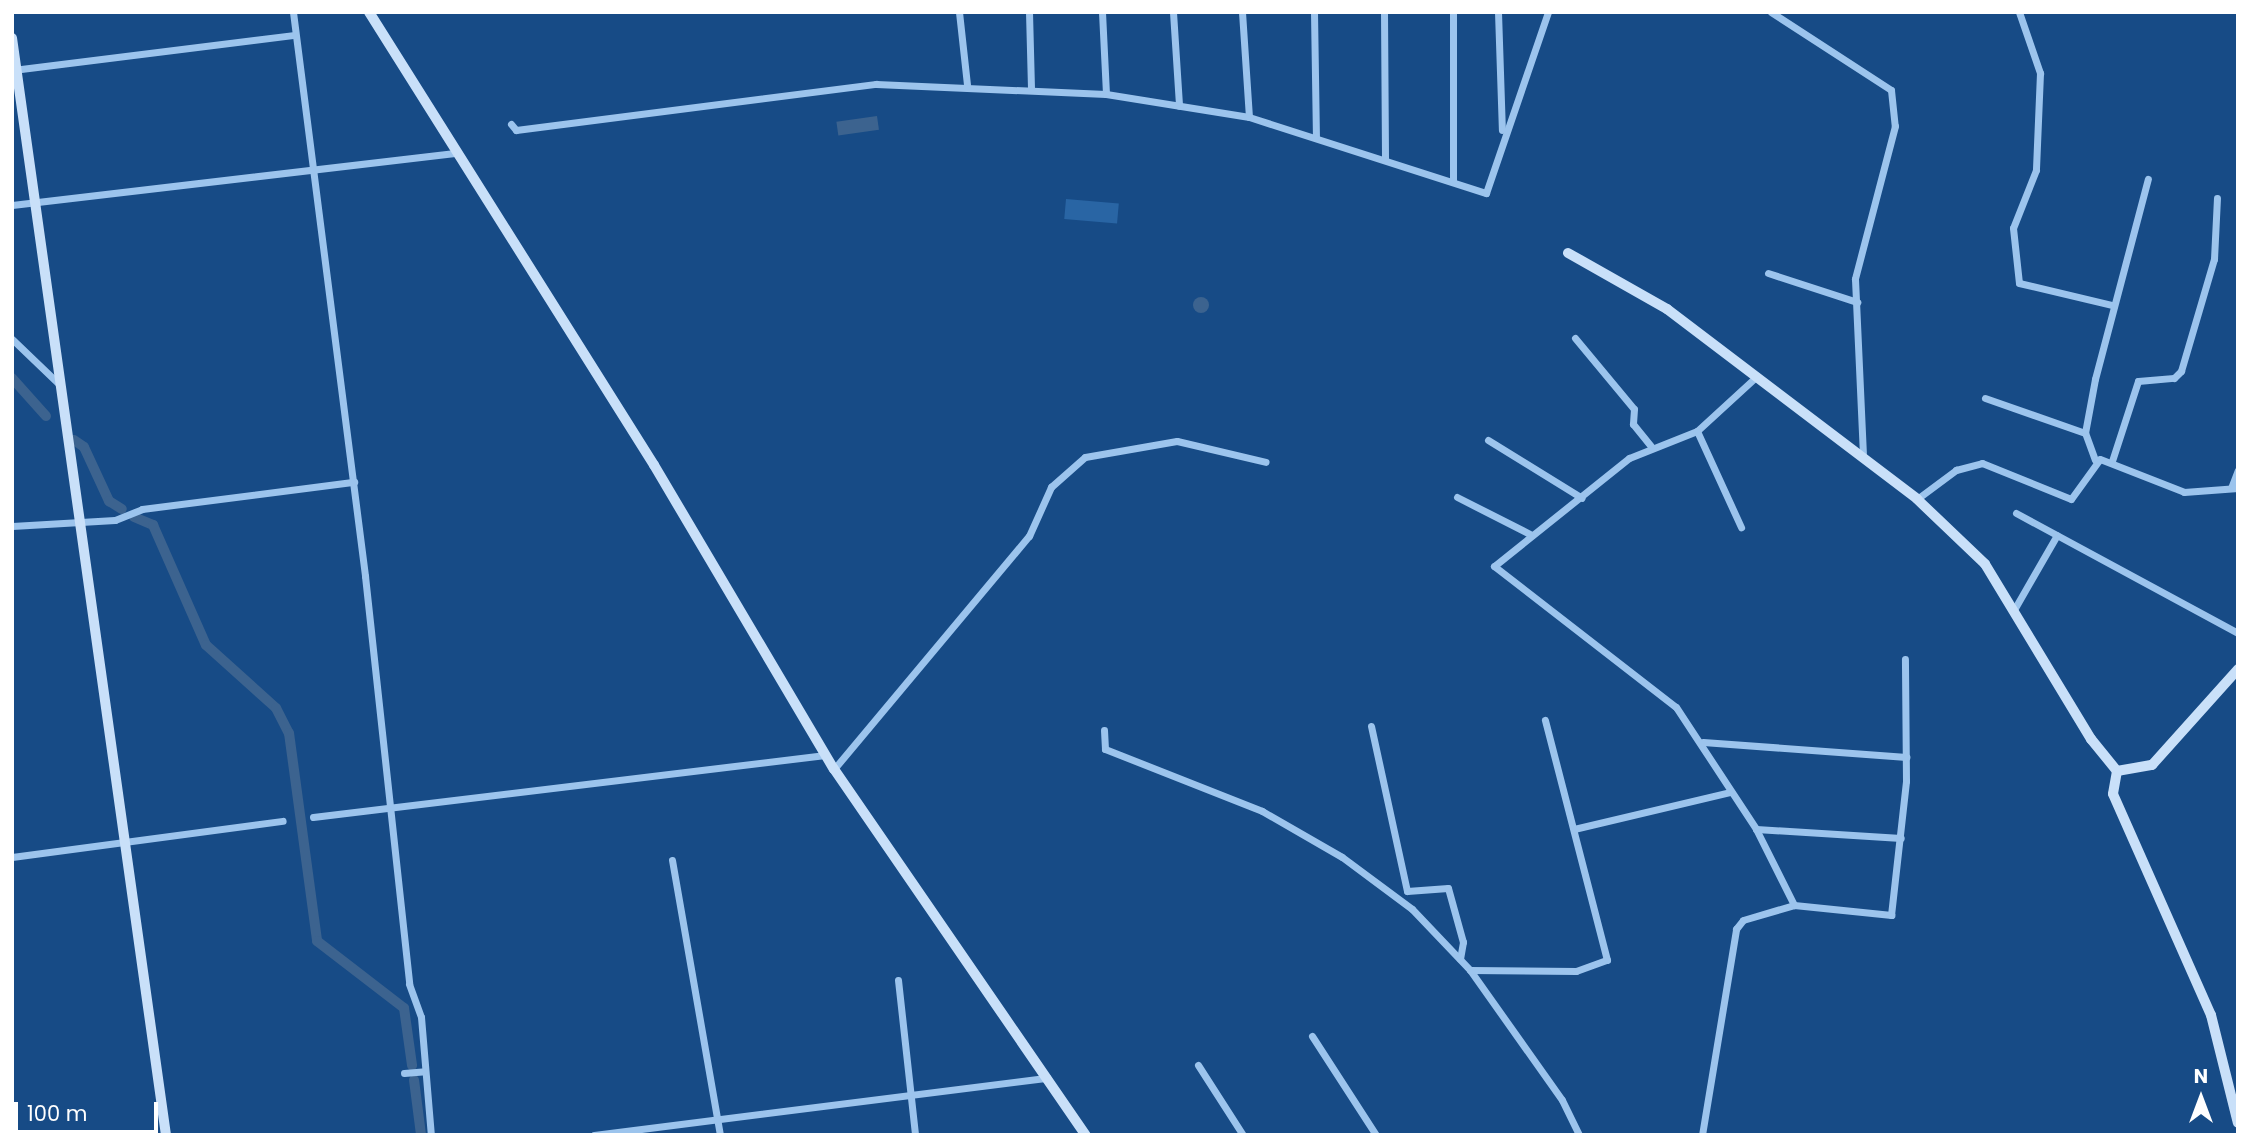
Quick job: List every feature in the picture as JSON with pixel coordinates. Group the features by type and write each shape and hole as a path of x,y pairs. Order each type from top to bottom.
{"street":[{"path":"293,12 354,482 409,984 421,1017 430,1135"},
{"path":"369,12 654,465 825,755 1082,1131"},
{"path":"960,12 967,85"},
{"path":"1029,12 1031,89"},
{"path":"1102,12 1106,94"},
{"path":"1173,12 1179,106"},
{"path":"1242,12 1249,117"},
{"path":"1314,12 1316,138"},
{"path":"1384,12 1385,159"},
{"path":"1453,12 1453,182"},
{"path":"1498,12 1502,134"},
{"path":"511,124 516,130 876,84 967,85 1106,94 1249,117 1486,193 1502,134 1548,12"},
{"path":"1771,12 1891,90 1895,126 1869,214 1857,302 1863,453"},
{"path":"2019,12 2040,73 2036,170 2013,228 2019,283 2112,305"},
{"path":"15,70 295,35"},
{"path":"12,38 77,518 166,1135"},
{"path":"12,205 457,153"},
{"path":"1917,499 1956,470 1982,463 2076,499 2095,460 2085,433 2112,305 2148,179"},
{"path":"2112,461 2138,381 2175,378 2181,371 2214,259 2217,198"},
{"path":"1568,253 1667,309 1863,453 1917,499 1985,564 2015,608 2091,739 2118,771"},
{"path":"1768,273 1857,302"},
{"path":"1575,338 1634,408 1633,424 1651,446"},
{"path":"12,339 59,384"},
{"path":"1758,376 1697,430 1651,446 1496,561 1496,568 1643,675 1703,742 1730,792 1756,829 1794,905"},
{"path":"1985,398 2085,433"},
{"path":"1697,430 1741,527"},
{"path":"1488,440 1581,498"},
{"path":"834,769 1029,536 1051,487 1085,457 1177,441 1266,462"},
{"path":"2095,460 2112,461 2184,492 2234,488 2238,470"},
{"path":"12,526 77,518 115,520 142,509 354,482"},
{"path":"1457,497 1532,535"},
{"path":"2016,513 2238,633"},
{"path":"2015,608 2057,536"},
{"path":"1702,1135 1736,929 1794,905 1891,915 1901,838 1906,757 1905,659"},
{"path":"2118,771 2152,765 2238,669"},
{"path":"1469,970 1522,973 1605,965 1574,829 1545,720"},
{"path":"1371,726 1408,891 1448,888 1463,942 1460,959"},
{"path":"1104,730 1105,749 1262,811 1342,856 1412,909 1469,970 1562,1100 1579,1135"},
{"path":"1703,742 1906,757"},
{"path":"313,817 825,755"},
{"path":"2118,771 2113,794 2211,1015 2238,1124"},
{"path":"1574,829 1730,792"},
{"path":"12,857 283,821"},
{"path":"1756,829 1901,838"},
{"path":"672,860 720,1135"},
{"path":"898,980 915,1135"},
{"path":"1312,1036 1376,1135"},
{"path":"1198,1065 1243,1135"},
{"path":"404,1073 425,1071"},
{"path":"594,1135 1047,1078"}],"shaded area":[{"path":"877,116 879,130 838,136 836,122"},
{"path":"1066,199 1119,204 1117,224 1064,219"},
{"path":"1201,297 1207,299 1207,311 1201,313 1195,311 1193,305 1195,299"}],"waterway":[{"path":"12,378 46,416"},
{"path":"74,440 84,447 109,501 122,509"},
{"path":"134,517 153,525 206,645 276,708 289,733 317,941 404,1008 412,1065"},
{"path":"414,1080 421,1135"}]}
